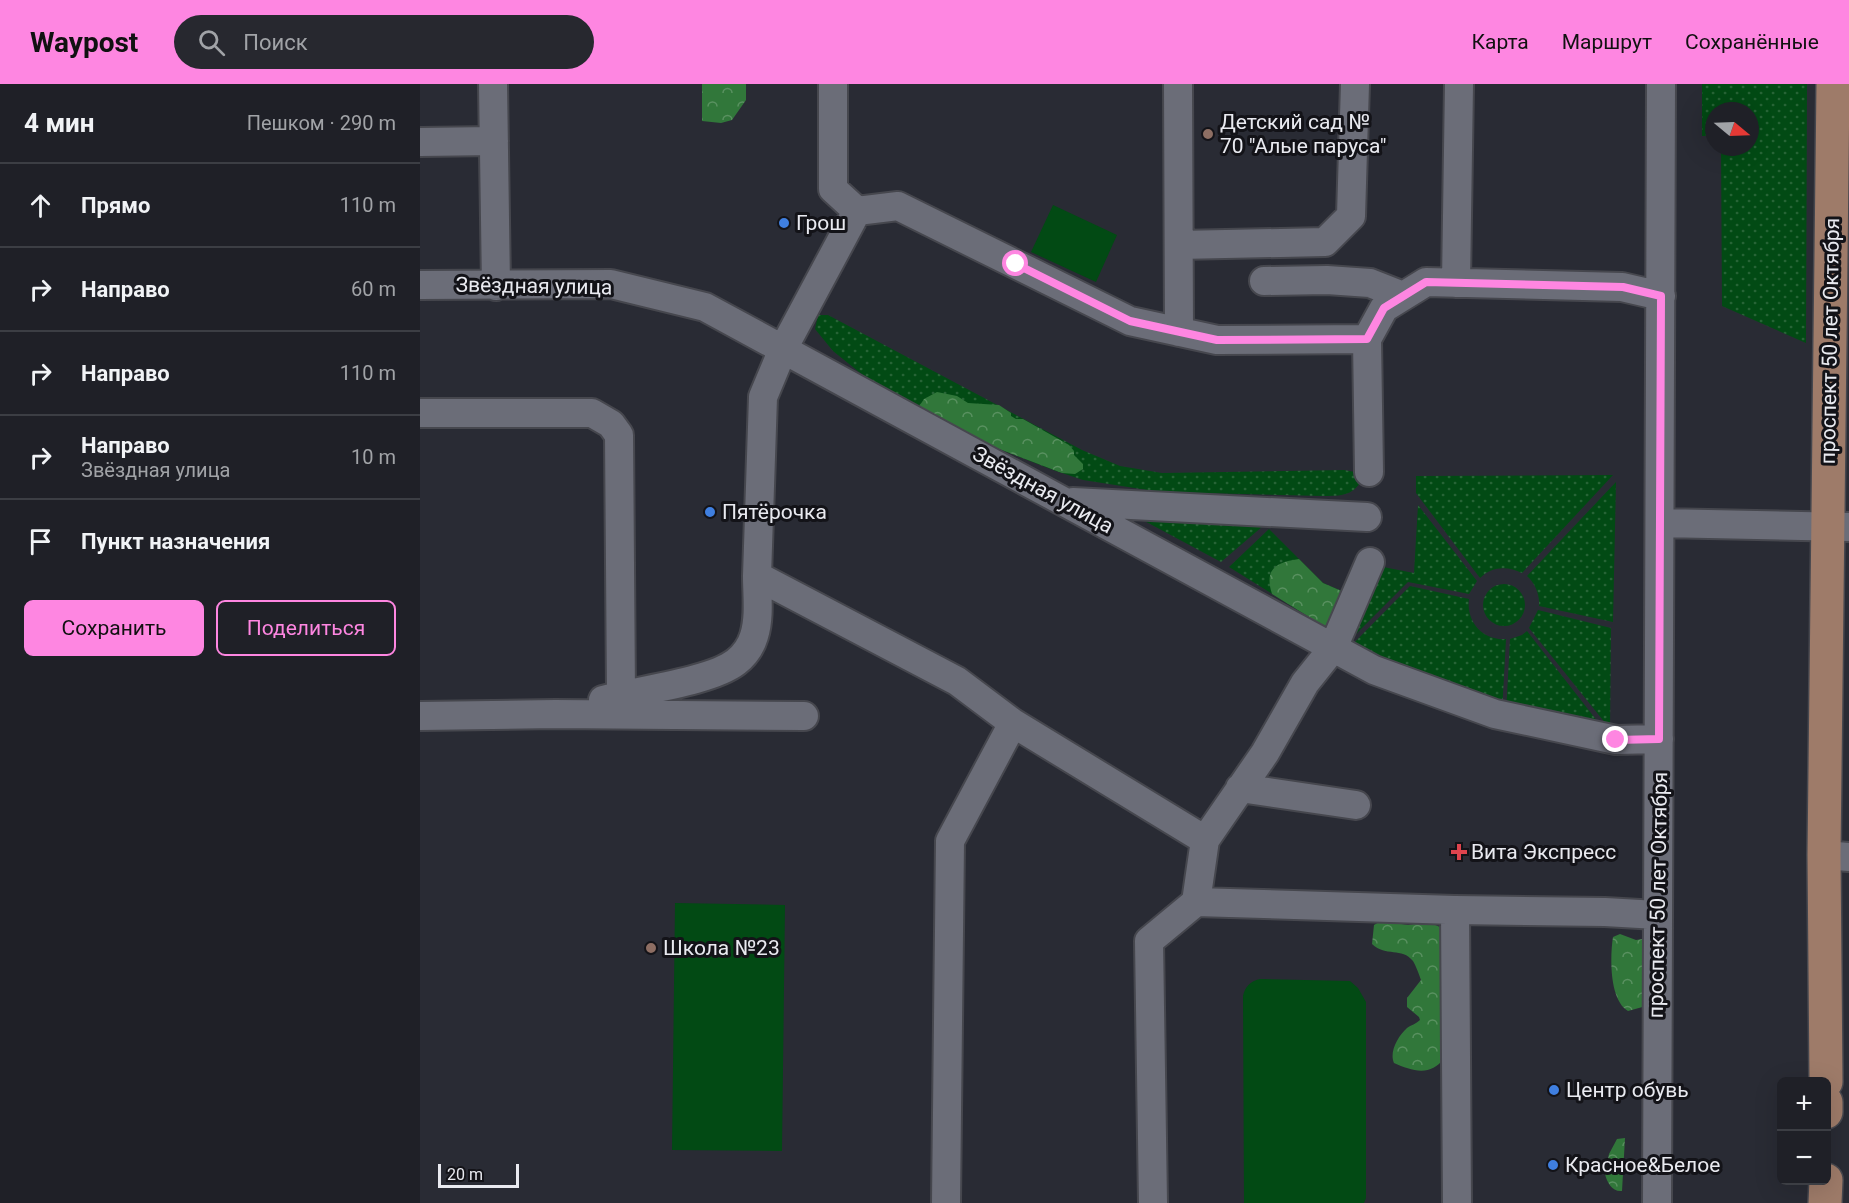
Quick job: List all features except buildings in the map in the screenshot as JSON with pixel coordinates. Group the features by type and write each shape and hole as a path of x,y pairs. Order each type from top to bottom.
{"main road":[{"name":"проспект 50 лет Октября","path":"1826,1077 1837,856 1839,527 1833,84"},
{"path":"1825,1203 1826,1185"}],"street":[{"path":"493,84 496,286"},
{"path":"832,84 833,189 857,211 898,206 1130,321 1217,340 1367,339"},
{"path":"1178,84 1179,332"},
{"path":"1179,245 1325,242 1351,216 1355,84"},
{"path":"1456,283 1459,84"},
{"name":"проспект 50 лет Октября","path":"1657,1203 1661,84"},
{"path":"420,142 494,141"},
{"path":"555,714 621,694 692,680 724,669 736,662 747,650 754,634 757,618 763,397 783,350 857,211"},
{"path":"1264,281 1327,280 1370,283 1403,296"},
{"path":"1369,472 1367,339 1384,308 1426,282 1623,287 1661,296"},
{"name":"Звёздная улица","path":"420,285 611,284 705,307 1374,670 1495,714 1616,740 1659,739"},
{"path":"420,413 592,413 610,424 619,435 621,694"},
{"path":"1064,502 1367,517"},
{"path":"1661,523 1839,527"},
{"path":"1196,902 1204,840 1265,753 1305,683 1333,648 1370,562"},
{"path":"757,576 957,681 1013,723 1204,840"},
{"path":"420,716 555,714 804,716"},
{"path":"946,1203 950,841 1013,723"},
{"path":"1240,788 1356,805"},
{"path":"1153,1203 1149,941 1196,902 1657,915"},
{"path":"1455,910 1457,1203"}],"green space":[{"path":"702,84 746,84 746,100 732,120 721,123 702,121"},
{"path":"1702,84 1807,84 1806,343 1722,306 1721,156 1759,156 1759,102 1705,102 1705,136 1702,136"},
{"path":"1053,205 1117,235 1096,282 1031,252"},
{"path":"818,315 828,315 1082,450 1120,466 1162,473 1344,470 1363,476 1356,488 1347,494 1329,496 1160,492 1083,480 994,447 918,408 864,376 833,351 815,329"},
{"path":"937,392 957,396 968,403 999,405 1016,419 1023,419 1069,445 1074,455 1083,464 1083,469 1075,474 1062,473 994,447 918,408 924,399"},
{"path":"1613,475 1522,573 1500,568 1480,578 1416,493 1416,476"},
{"path":"1616,482 1613,622 1539,606 1536,590 1527,576"},
{"path":"1418,505 1477,581 1469,594 1408,582 1341,649 1378,566 1414,573"},
{"path":"1139,518 1263,526 1221,562"},
{"path":"1269,529 1323,583 1344,592 1330,630 1229,567"},
{"path":"1299,559 1323,583 1344,592 1330,630 1272,594 1270,578 1274,568 1284,562"},
{"path":"1504,584 1512,585 1519,590 1524,597 1524,613 1519,620 1512,625 1504,626 1496,625 1489,620 1484,613 1483,605 1484,597 1489,590 1496,585"},
{"path":"1410,586 1469,599 1470,615 1477,628 1490,637 1506,639 1502,713 1345,652"},
{"path":"1538,610 1611,628 1610,729 1529,628"},
{"path":"1527,631 1605,731 1506,714 1510,639"},
{"path":"675,903 785,905 782,1151 672,1150"},
{"path":"1381,921 1408,925 1428,922 1440,927 1443,938 1444,1058 1439,1064 1427,1070 1414,1070 1394,1063 1394,1049 1400,1035 1420,1020 1407,1007 1407,998 1421,980 1409,957 1377,948 1372,944 1374,925"},
{"path":"1620,934 1636,940 1643,939 1646,1006 1628,1011 1617,997 1612,977 1613,937"},
{"path":"1260,979 1350,981 1358,988 1366,1002 1366,1198 1364,1203 1244,1203 1243,996 1248,985"},
{"path":"1625,1138 1622,1191 1618,1191 1610,1186 1605,1174 1609,1154 1617,1139"}],"place":[{"name":"Детский сад № 70 \"Алые паруса\"","path":"1208,134"},
{"name":"Грош","path":"784,223"},
{"name":"Пятёрочка","path":"710,512"},
{"name":"Вита Экспресс","path":"1459,852"},
{"name":"Школа №23","path":"651,948"},
{"name":"Центр обувь","path":"1554,1090"},
{"name":"Красное&Белое","path":"1553,1165"}],"route":[{"path":"1016,264 1130,321 1217,340 1367,339 1384,308 1426,282 1623,287 1661,296 1659,739 1616,740"}]}
